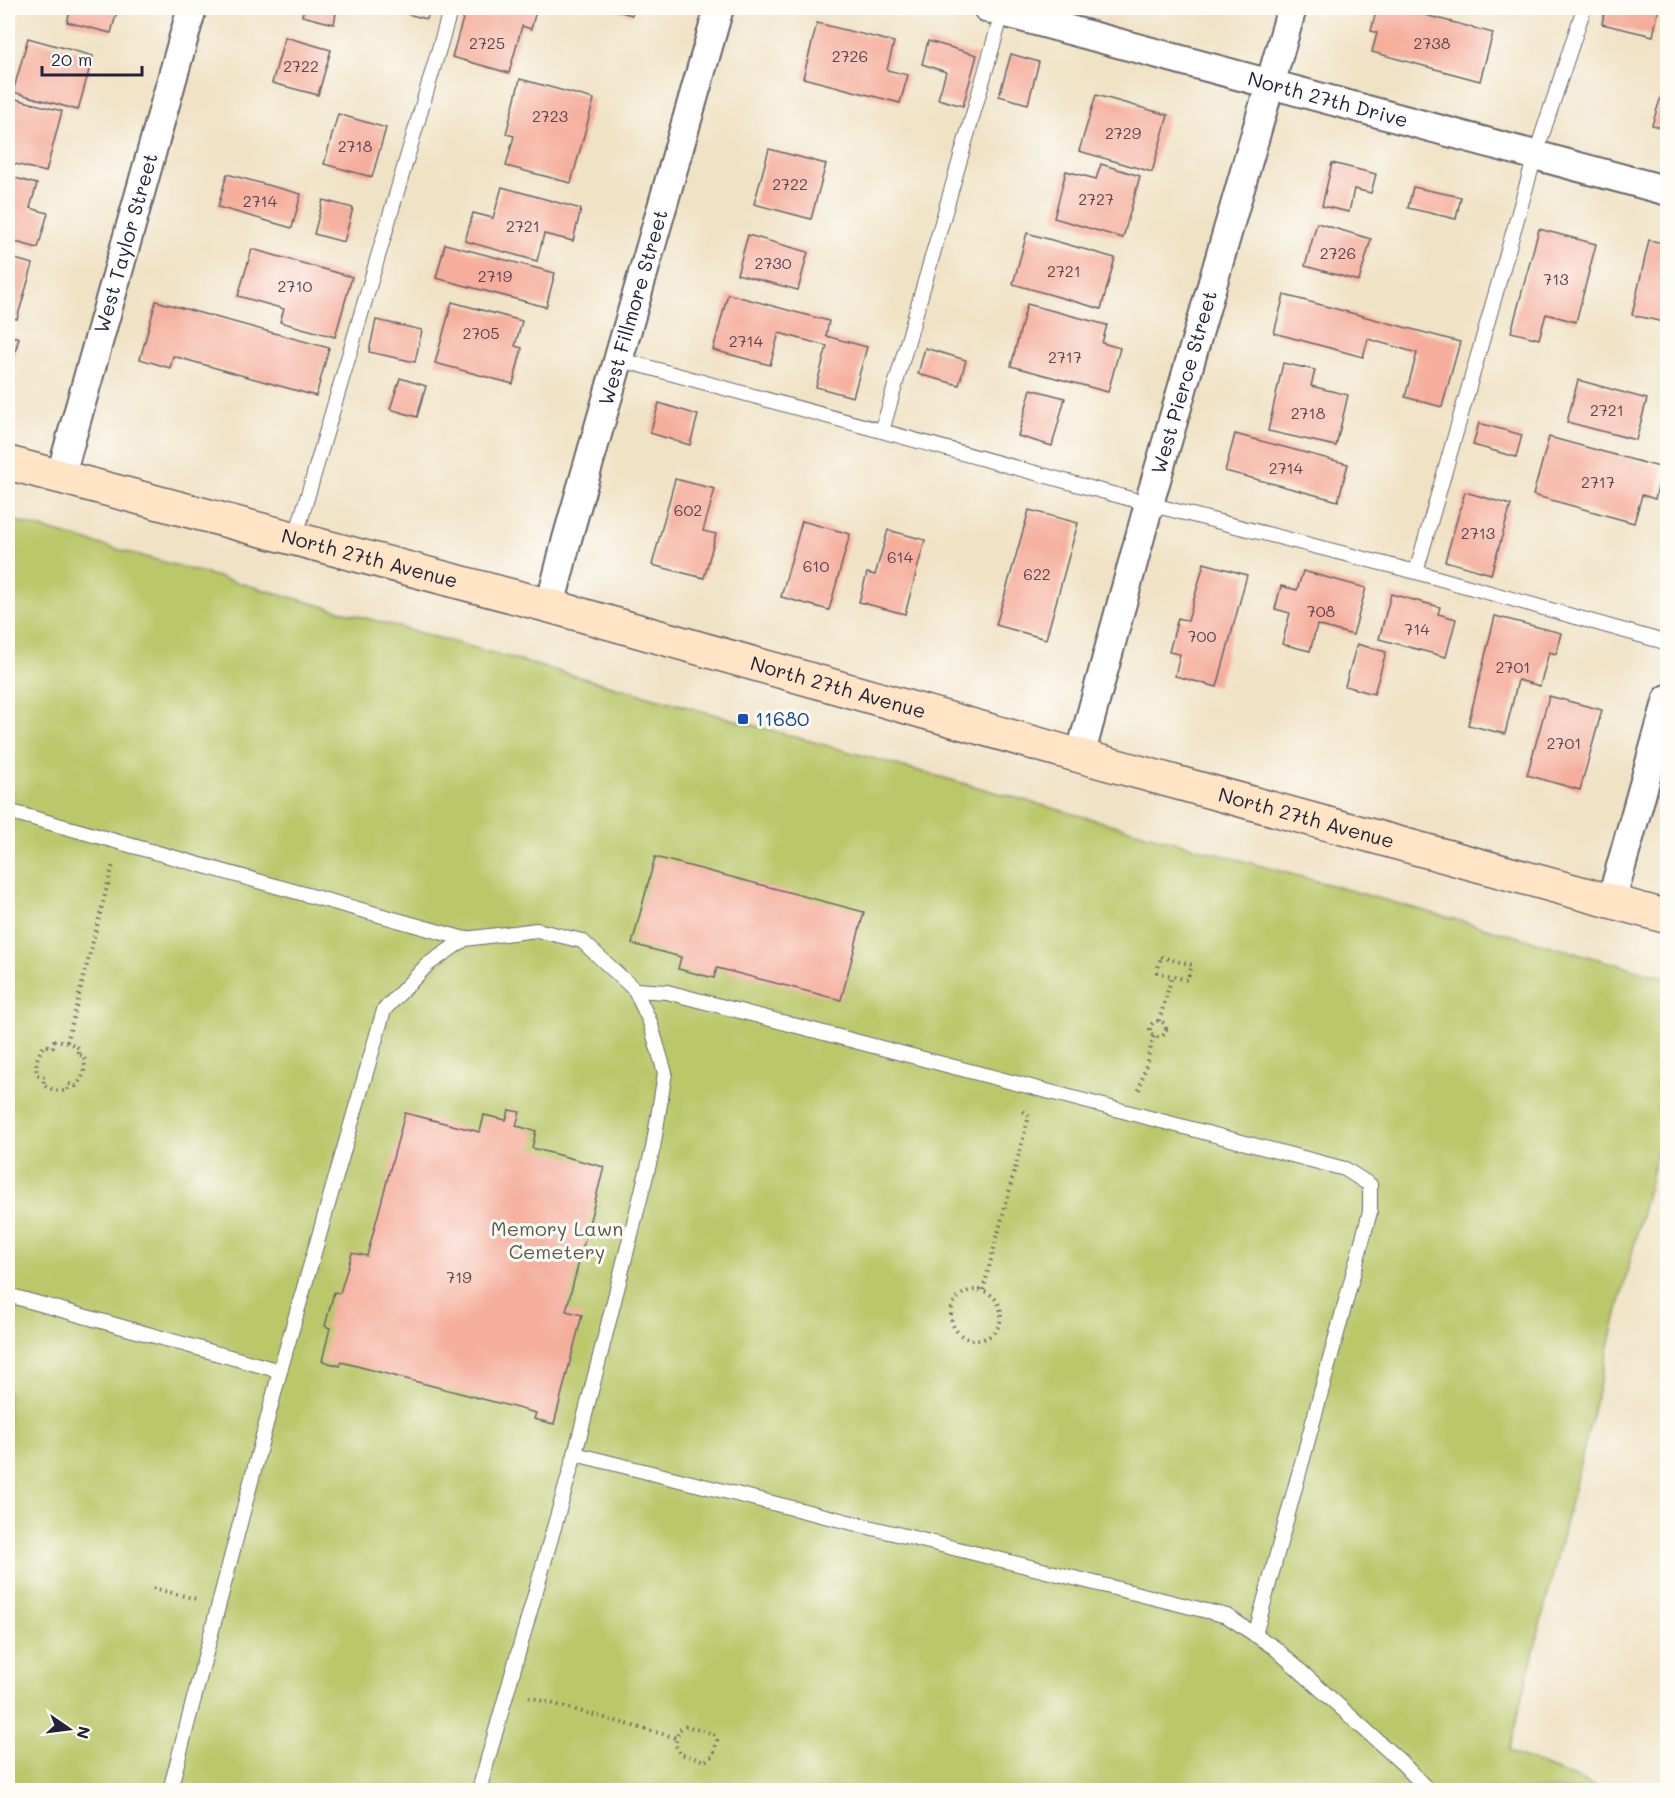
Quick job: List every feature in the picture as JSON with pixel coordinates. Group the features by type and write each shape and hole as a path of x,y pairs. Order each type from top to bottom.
{"main road":[{"name":"North 27th Avenue","path":"8,463 550,606 1080,756 1668,917"}],"street":[{"name":"West Taylor Street","path":"60,478 192,8"},
{"name":"West Fillmore Street","path":"550,606 719,8"},
{"name":"West Pierce Street","path":"1080,756 1149,504 1292,8"},
{"name":"North 27th Drive","path":"998,9 1269,85 1668,192"},
{"path":"1611,902 1668,699"}],"lane":[{"path":"295,540 451,8"},
{"path":"1416,572 1535,156 1584,8"},
{"path":"882,431 998,9"},
{"path":"618,359 1149,504 1416,572 1668,643"},
{"path":"8,811 465,939 537,930 582,941 634,990 650,1022 665,1073 653,1148 575,1454 479,1791"},
{"path":"170,1791 280,1371 384,1010 427,965 465,939"},
{"path":"634,990 667,992 1345,1169 1370,1185 1370,1212 1255,1635"},
{"path":"8,1295 280,1371"},
{"path":"575,1454 1227,1616 1284,1656 1402,1763 1428,1791"}],"path":[{"path":"67,1042 119,843"},
{"path":"1161,957 1192,965 1187,980 1172,976 1157,972 1161,957"},
{"path":"1160,1021 1172,976"},
{"path":"1133,1113 1154,1036 1150,1030 1151,1026 1160,1021"},
{"path":"1154,1036 1161,1036 1166,1031 1165,1025 1160,1021"},
{"path":"54,1041 67,1042 79,1048 77,1054 84,1056 86,1065 84,1074 76,1086 69,1084 67,1090 58,1091 45,1086 43,1084 45,1077 37,1075 37,1058 45,1045 53,1047 54,1041"},
{"path":"983,1290 1029,1116 1023,1111 1021,1103 1026,1085"},
{"path":"974,1290 983,1290 998,1302 1001,1320 992,1335 984,1340 974,1341 958,1332 951,1315 958,1298 974,1290"},
{"path":"153,1588 219,1605"},
{"path":"508,1691 677,1738"},
{"path":"686,1726 713,1734 717,1740 713,1756 705,1761 680,1754 675,1744 677,1738 679,1730 686,1726"}],"green space":[{"name":"Memory Lawn Cemetery","path":"8,519 1667,978 1667,1111 1509,1752 1605,1790 8,1790"}],"building":[{"path":"71,8 118,8 111,33 67,22"},
{"path":"304,8 337,8 334,24 302,16"},
{"path":"384,8 430,8 427,19"},
{"path":"466,8 537,8 531,29 522,26 509,73 452,57"},
{"path":"608,8 634,8 632,15"},
{"path":"1377,8 1399,8 1493,33 1480,81 1372,52 1377,33 1371,31"},
{"path":"1605,8 1659,8 1653,36 1602,24"},
{"path":"817,23 894,42 887,70 908,75 900,103 803,78"},
{"path":"285,37 331,50 318,95 272,83"},
{"path":"28,38 93,56 78,110 13,92"},
{"path":"928,41 977,55 963,106 938,99 946,72 922,64"},
{"path":"1011,54 1039,62 1028,104 999,96"},
{"path":"520,79 594,99 571,183 506,166 514,136 506,134"},
{"path":"1664,87 1668,88 1668,130 1652,125"},
{"path":"1096,95 1168,115 1152,172 1079,151"},
{"path":"8,97 62,111 46,172 8,162"},
{"path":"338,114 386,128 372,177 324,164"},
{"path":"769,149 826,164 811,219 754,204"},
{"path":"1332,163 1376,174 1371,193 1354,189 1349,212 1322,206"},
{"path":"1101,164 1140,176 1123,238 1054,218 1066,171 1096,179"},
{"path":"227,174 301,194 292,228 218,207"},
{"path":"8,176 37,184 30,208 48,213 38,248 8,240"},
{"path":"502,187 581,209 573,241 544,234 537,261 465,241 473,213 493,218"},
{"path":"1413,187 1461,197 1456,219 1408,208"},
{"path":"323,200 353,208 344,242 314,234"},
{"path":"1317,223 1371,239 1359,281 1305,266"},
{"path":"1539,229 1596,244 1576,322 1546,314 1539,339 1511,332"},
{"path":"1027,233 1115,258 1101,309 1013,284"},
{"path":"748,235 808,252 798,290 737,274"},
{"path":"1649,240 1668,244 1668,323 1632,315"},
{"path":"445,244 555,273 546,307 436,278"},
{"path":"252,249 352,277 335,337 280,322 284,309 238,296"},
{"path":"8,257 33,264 17,319 8,317"},
{"path":"728,294 829,321 826,336 867,347 853,397 816,387 827,346 779,333 770,365 713,350"},
{"path":"1284,295 1460,342 1442,407 1405,397 1417,353 1368,339 1363,357 1274,333"},
{"path":"156,301 329,348 316,396 173,356 170,368 140,359"},
{"path":"452,302 522,321 515,346 522,348 513,384 435,363"},
{"path":"1027,304 1107,325 1102,343 1120,348 1108,392 1011,366"},
{"path":"376,320 422,330 415,362 369,352"},
{"path":"8,335 19,338 8,377"},
{"path":"925,348 966,360 959,385 918,374"},
{"path":"1283,363 1315,370 1311,386 1348,395 1336,446 1268,431"},
{"path":"400,378 426,386 417,417 390,409"},
{"path":"1578,380 1647,399 1636,440 1567,422"},
{"path":"1031,389 1065,398 1052,446 1018,436"},
{"path":"659,403 698,415 690,445 650,433"},
{"path":"1479,423 1522,435 1516,457 1473,445"},
{"path":"1235,434 1348,464 1338,501 1225,471"},
{"path":"1549,437 1663,468 1655,499 1642,495 1634,523 1533,495"},
{"path":"675,479 715,489 703,531 716,534 704,578 652,565"},
{"path":"1465,492 1511,505 1491,574 1445,561"},
{"path":"1029,510 1078,523 1046,639 996,625"},
{"path":"802,521 850,534 829,610 781,597"},
{"path":"888,530 925,540 905,614 859,602 867,573 875,575"},
{"path":"1204,563 1247,575 1217,687 1175,676 1180,654 1169,652 1178,618 1188,621"},
{"path":"1303,571 1366,588 1353,635 1317,625 1310,651 1282,644 1290,613 1275,609 1281,586 1297,590"},
{"path":"1391,594 1440,607 1438,614 1456,619 1446,657 1379,639"},
{"path":"1495,616 1561,633 1556,654 1549,652 1540,686 1518,680 1505,734 1468,725"},
{"path":"1357,644 1386,652 1374,694 1345,686"},
{"path":"1549,696 1602,710 1580,790 1527,775"},
{"path":"655,857 864,912 841,1000 717,968 714,978 678,969 681,957 632,944"},
{"path":"509,1110 520,1112 516,1126 536,1131 532,1148 604,1167 566,1311 582,1315 554,1424 534,1419 536,1413 341,1362 340,1366 322,1361 330,1328 325,1326 334,1292 340,1293 352,1253 367,1256 405,1113 480,1132 484,1115 506,1120"}],"place":[{"name":"11680","path":"743,719"}]}
